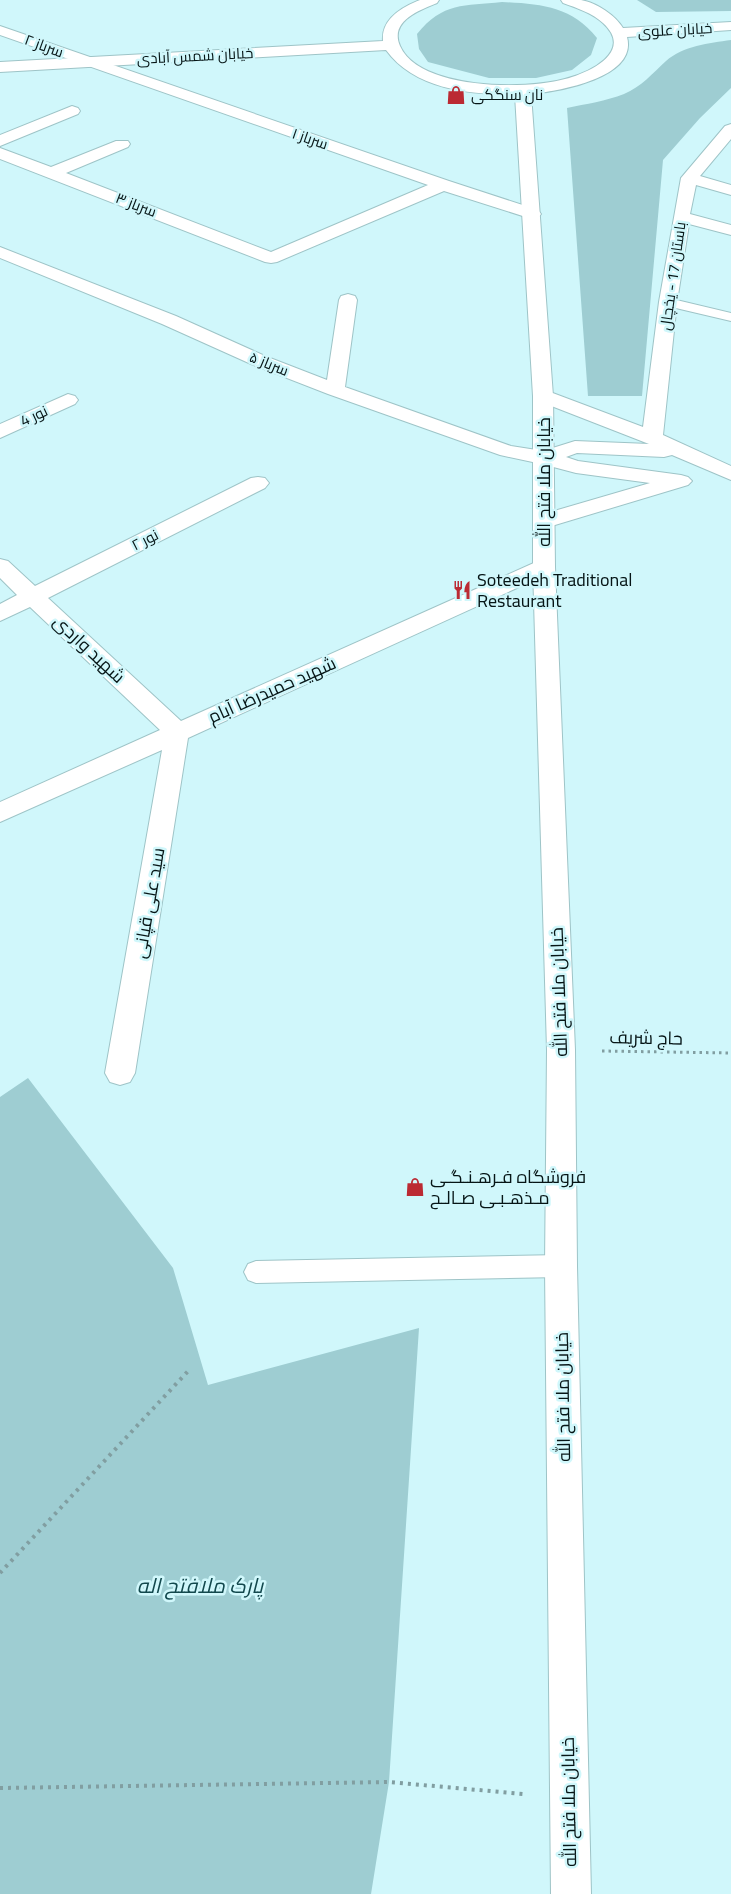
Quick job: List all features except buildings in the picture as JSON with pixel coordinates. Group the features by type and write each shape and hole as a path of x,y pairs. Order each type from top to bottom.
{"street":[{"path":"394,0 414,7"},
{"path":"432,0 414,7 398,18 390,31 390,45 401,60 429,76 452,84 486,89 524,90 554,87 581,80 602,70 616,59 621,46 619,33 608,19 589,8 568,0"},
{"name":"خیابان علوی","path":"619,33 731,26"},
{"name":"سرباز ۲","path":"0,30 89,62"},
{"name":"خیابان شمس آبادی","path":"0,67 390,45"},
{"name":"سرباز ۱","path":"89,62 532,214"},
{"name":"خیابان ملا فتح الله","path":"524,90 543,396 545,458 544,567 561,1050 561,1266 571,1894"},
{"path":"0,141 72,111"},
{"name":"باستان 17 - یخچال","path":"652,438 668,302 689,178 731,129"},
{"path":"51,173 122,144"},
{"name":"سرباز ۳","path":"0,153 271,258 443,185"},
{"path":"689,178 731,190"},
{"path":"681,217 731,230"},
{"name":"سرباز ۵","path":"0,252 169,320 258,360 335,390 508,451 545,458 576,467 681,481"},
{"path":"335,390 348,300"},
{"path":"543,396 652,438 731,474"},
{"name":"نور 4","path":"0,432 68,400"},
{"path":"545,458 575,447 681,452"},
{"path":"545,522 681,481 731,474"},
{"name":"نور ۲","path":"0,613 258,483"},
{"name":"شهید واردی","path":"0,566 178,732"},
{"name":"شهید حمیدرضا آبام","path":"0,813 544,567"},
{"name":"سید علی قپانی","path":"120,1073 178,732"}],"lane":[{"path":"668,302 729,317"},
{"path":"256,1272 561,1266"}],"path":[{"name":"حاج شریف","path":"561,1050 731,1053"},
{"path":"0,1573 190,1369"},
{"path":"0,1788 389,1782 569,1798"}],"green space":[{"path":"637,0 731,0 731,11 656,12"},
{"path":"502,2 542,6 566,13 577,19 597,38 591,55 572,70 536,78 489,78 428,62 419,49 417,34 436,16 465,5"},
{"path":"731,40 731,88 700,118 663,160 642,396 588,396 567,108 624,94 641,84 666,61 680,52 714,42"},
{"name":"پارک ملافتح اله","path":"28,1078 173,1268 208,1385 419,1328 389,1782 371,1894 0,1894 0,1097"}],"place":[{"name":"نان سنگکی","path":"456,95"},
{"name":"Soteedeh Traditional Restaurant","path":"462,590"},
{"name":"فروشگاه فـرهـنـگـی مـذهـبـی صـالـح","path":"415,1187"}]}
